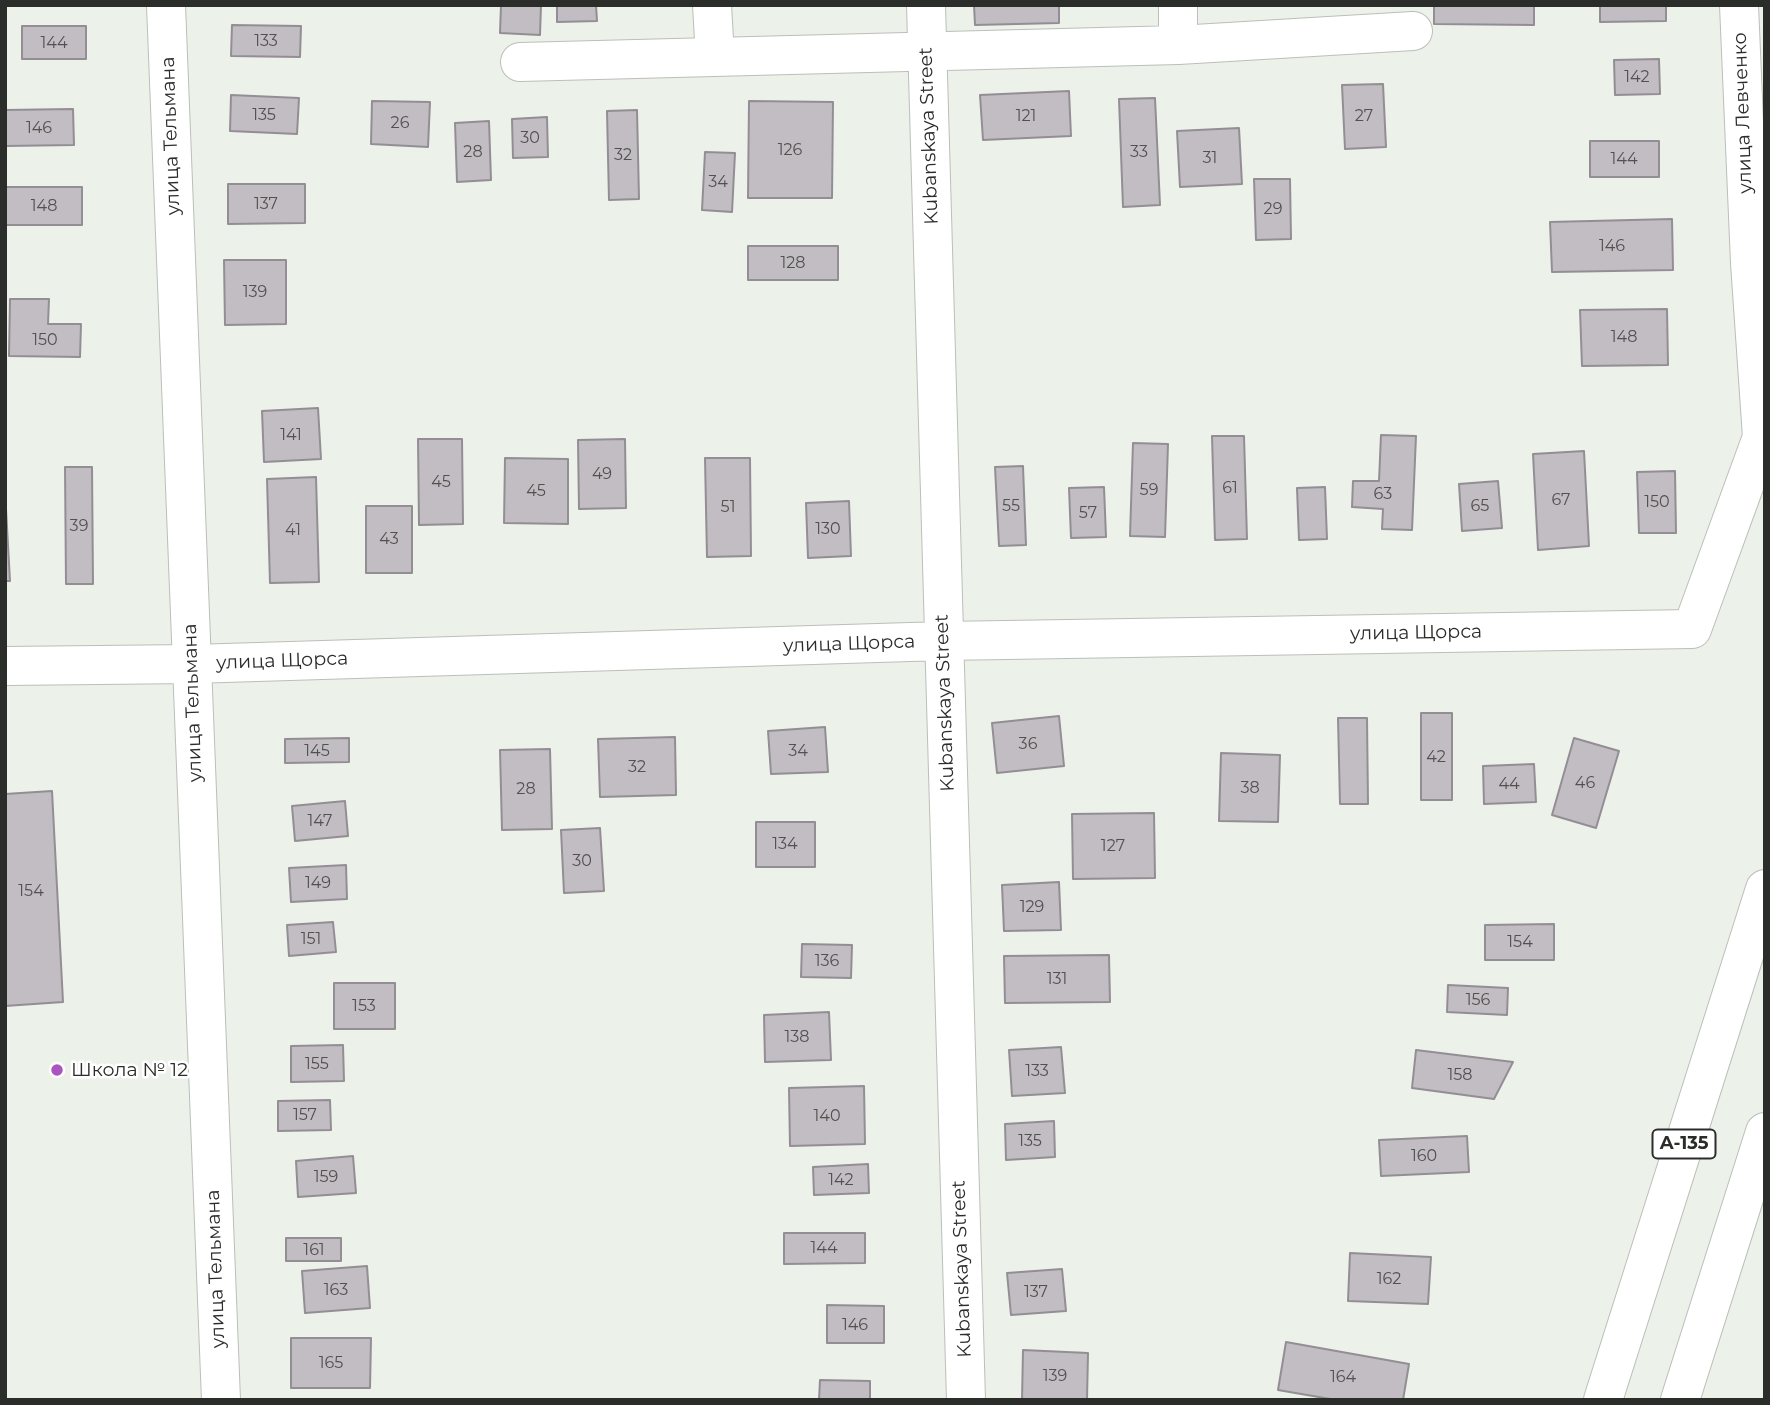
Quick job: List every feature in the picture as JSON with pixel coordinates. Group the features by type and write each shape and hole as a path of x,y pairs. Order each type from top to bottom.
{"main road":[{"name":"улица Тельмана","path":"166,5 221,1400"},
{"path":"712,5 715,57"},
{"name":"Kubanskaya Street","path":"926,5 966,1400"},
{"path":"1178,5 1178,45"},
{"name":"улица Левченко","path":"1692,629 1762,437 1750,263 1739,5"},
{"path":"520,62 1178,45 1413,31"},
{"name":"улица Щорса","path":"5,666 192,664 943,641 1692,629"},
{"name":"А-135","path":"1603,1400 1765,889"},
{"path":"1680,1400 1765,1132"}],"building":[{"path":"501,5 541,5 540,35 500,33"},
{"path":"557,5 596,5 597,21 557,22"},
{"path":"974,5 1059,5 1059,23 975,25"},
{"path":"1434,5 1534,5 1534,25 1434,24"},
{"path":"1600,5 1666,5 1666,21 1600,22"},
{"path":"232,25 301,26 300,57 231,56"},
{"path":"22,26 86,26 86,59 22,59"},
{"path":"1659,59 1660,94 1615,95 1614,60"},
{"path":"1383,84 1386,147 1345,149 1342,85"},
{"path":"1069,91 1071,136 983,140 980,95"},
{"path":"231,95 299,98 297,134 230,131"},
{"path":"1155,98 1160,205 1123,207 1119,99"},
{"path":"372,101 430,102 428,147 371,144"},
{"path":"749,101 833,102 832,198 748,198"},
{"path":"73,109 74,145 5,146 5,110"},
{"path":"637,110 639,199 609,200 607,111"},
{"path":"547,117 548,157 513,158 512,119"},
{"path":"489,121 491,180 457,182 455,123"},
{"path":"1239,128 1242,184 1180,187 1177,131"},
{"path":"1590,141 1659,141 1659,177 1590,177"},
{"path":"705,152 735,153 732,212 702,210"},
{"path":"1254,179 1290,179 1291,239 1256,240"},
{"path":"228,184 305,184 305,223 228,224"},
{"path":"5,187 82,187 82,225 5,225"},
{"path":"1672,219 1673,270 1552,272 1550,222"},
{"path":"748,246 838,246 838,280 748,280"},
{"path":"224,260 286,260 286,324 225,325"},
{"path":"10,299 49,299 48,324 81,324 80,357 9,356"},
{"path":"1667,309 1668,365 1582,366 1580,310"},
{"path":"318,408 321,459 264,462 262,411"},
{"path":"1381,435 1416,436 1412,530 1382,529 1383,509 1352,507 1353,481 1379,481"},
{"path":"1212,436 1244,436 1247,539 1215,540"},
{"path":"418,439 462,439 463,524 419,525"},
{"path":"625,439 626,508 579,509 578,440"},
{"path":"1133,443 1168,444 1165,537 1130,536"},
{"path":"1584,451 1589,546 1538,550 1533,454"},
{"path":"505,458 568,459 568,524 504,523"},
{"path":"705,458 750,458 751,556 707,557"},
{"path":"1023,466 1026,545 999,546 995,467"},
{"path":"65,467 92,467 93,584 66,584"},
{"path":"1675,471 1676,533 1639,533 1637,472"},
{"path":"316,477 319,582 270,583 267,479"},
{"path":"1498,481 1502,528 1462,531 1459,484"},
{"path":"1104,487 1106,537 1071,538 1069,488"},
{"path":"1325,487 1327,539 1299,540 1297,488"},
{"path":"5,491 10,581 5,581"},
{"path":"849,501 851,556 808,558 806,503"},
{"path":"366,506 412,506 412,573 366,573"},
{"path":"1421,713 1452,713 1452,800 1421,800"},
{"path":"1059,716 1064,766 997,773 992,723"},
{"path":"1338,718 1367,718 1368,804 1340,804"},
{"path":"825,727 828,772 771,774 768,731"},
{"path":"675,737 676,795 600,797 598,739"},
{"path":"349,738 349,762 285,763 285,739"},
{"path":"1574,738 1619,751 1596,828 1552,815"},
{"path":"550,749 552,829 502,830 500,750"},
{"path":"1221,753 1280,755 1278,822 1219,821"},
{"path":"1534,764 1536,802 1484,804 1483,766"},
{"path":"52,791 63,1002 5,1006 5,794"},
{"path":"345,801 348,836 295,841 292,806"},
{"path":"1154,813 1155,878 1073,879 1072,814"},
{"path":"756,822 815,822 815,867 756,867"},
{"path":"600,828 604,891 564,893 561,830"},
{"path":"346,865 347,899 291,902 289,868"},
{"path":"1059,882 1061,930 1004,931 1002,885"},
{"path":"333,922 336,952 289,956 287,925"},
{"path":"1554,924 1554,960 1485,960 1485,925"},
{"path":"802,944 852,945 851,978 801,977"},
{"path":"1109,955 1110,1002 1005,1003 1004,956"},
{"path":"334,983 395,983 395,1029 334,1029"},
{"path":"1448,985 1508,988 1507,1015 1447,1012"},
{"path":"829,1012 831,1060 765,1062 764,1015"},
{"path":"343,1045 344,1081 291,1082 291,1046"},
{"path":"1061,1047 1065,1093 1012,1096 1009,1050"},
{"path":"1416,1050 1513,1062 1494,1099 1412,1088"},
{"path":"864,1086 865,1144 790,1146 789,1088"},
{"path":"330,1100 331,1130 278,1131 278,1101"},
{"path":"1054,1121 1055,1157 1006,1160 1005,1124"},
{"path":"1467,1136 1469,1172 1381,1176 1379,1140"},
{"path":"353,1156 356,1193 298,1197 296,1161"},
{"path":"868,1164 869,1193 814,1195 813,1167"},
{"path":"784,1233 865,1233 865,1263 784,1264"},
{"path":"286,1238 341,1238 341,1261 286,1261"},
{"path":"1350,1253 1431,1257 1428,1304 1348,1301"},
{"path":"367,1266 370,1308 305,1313 302,1271"},
{"path":"1062,1269 1066,1311 1011,1315 1007,1273"},
{"path":"827,1305 884,1306 884,1343 827,1343"},
{"path":"291,1338 371,1338 370,1388 291,1388"},
{"path":"1286,1342 1409,1364 1403,1400 1336,1400 1278,1390"},
{"path":"1023,1350 1088,1353 1087,1400 1022,1400"},
{"path":"820,1380 870,1381 870,1400 819,1400"}],"place":[{"name":"Школа № 12","path":"57,1070"}]}
